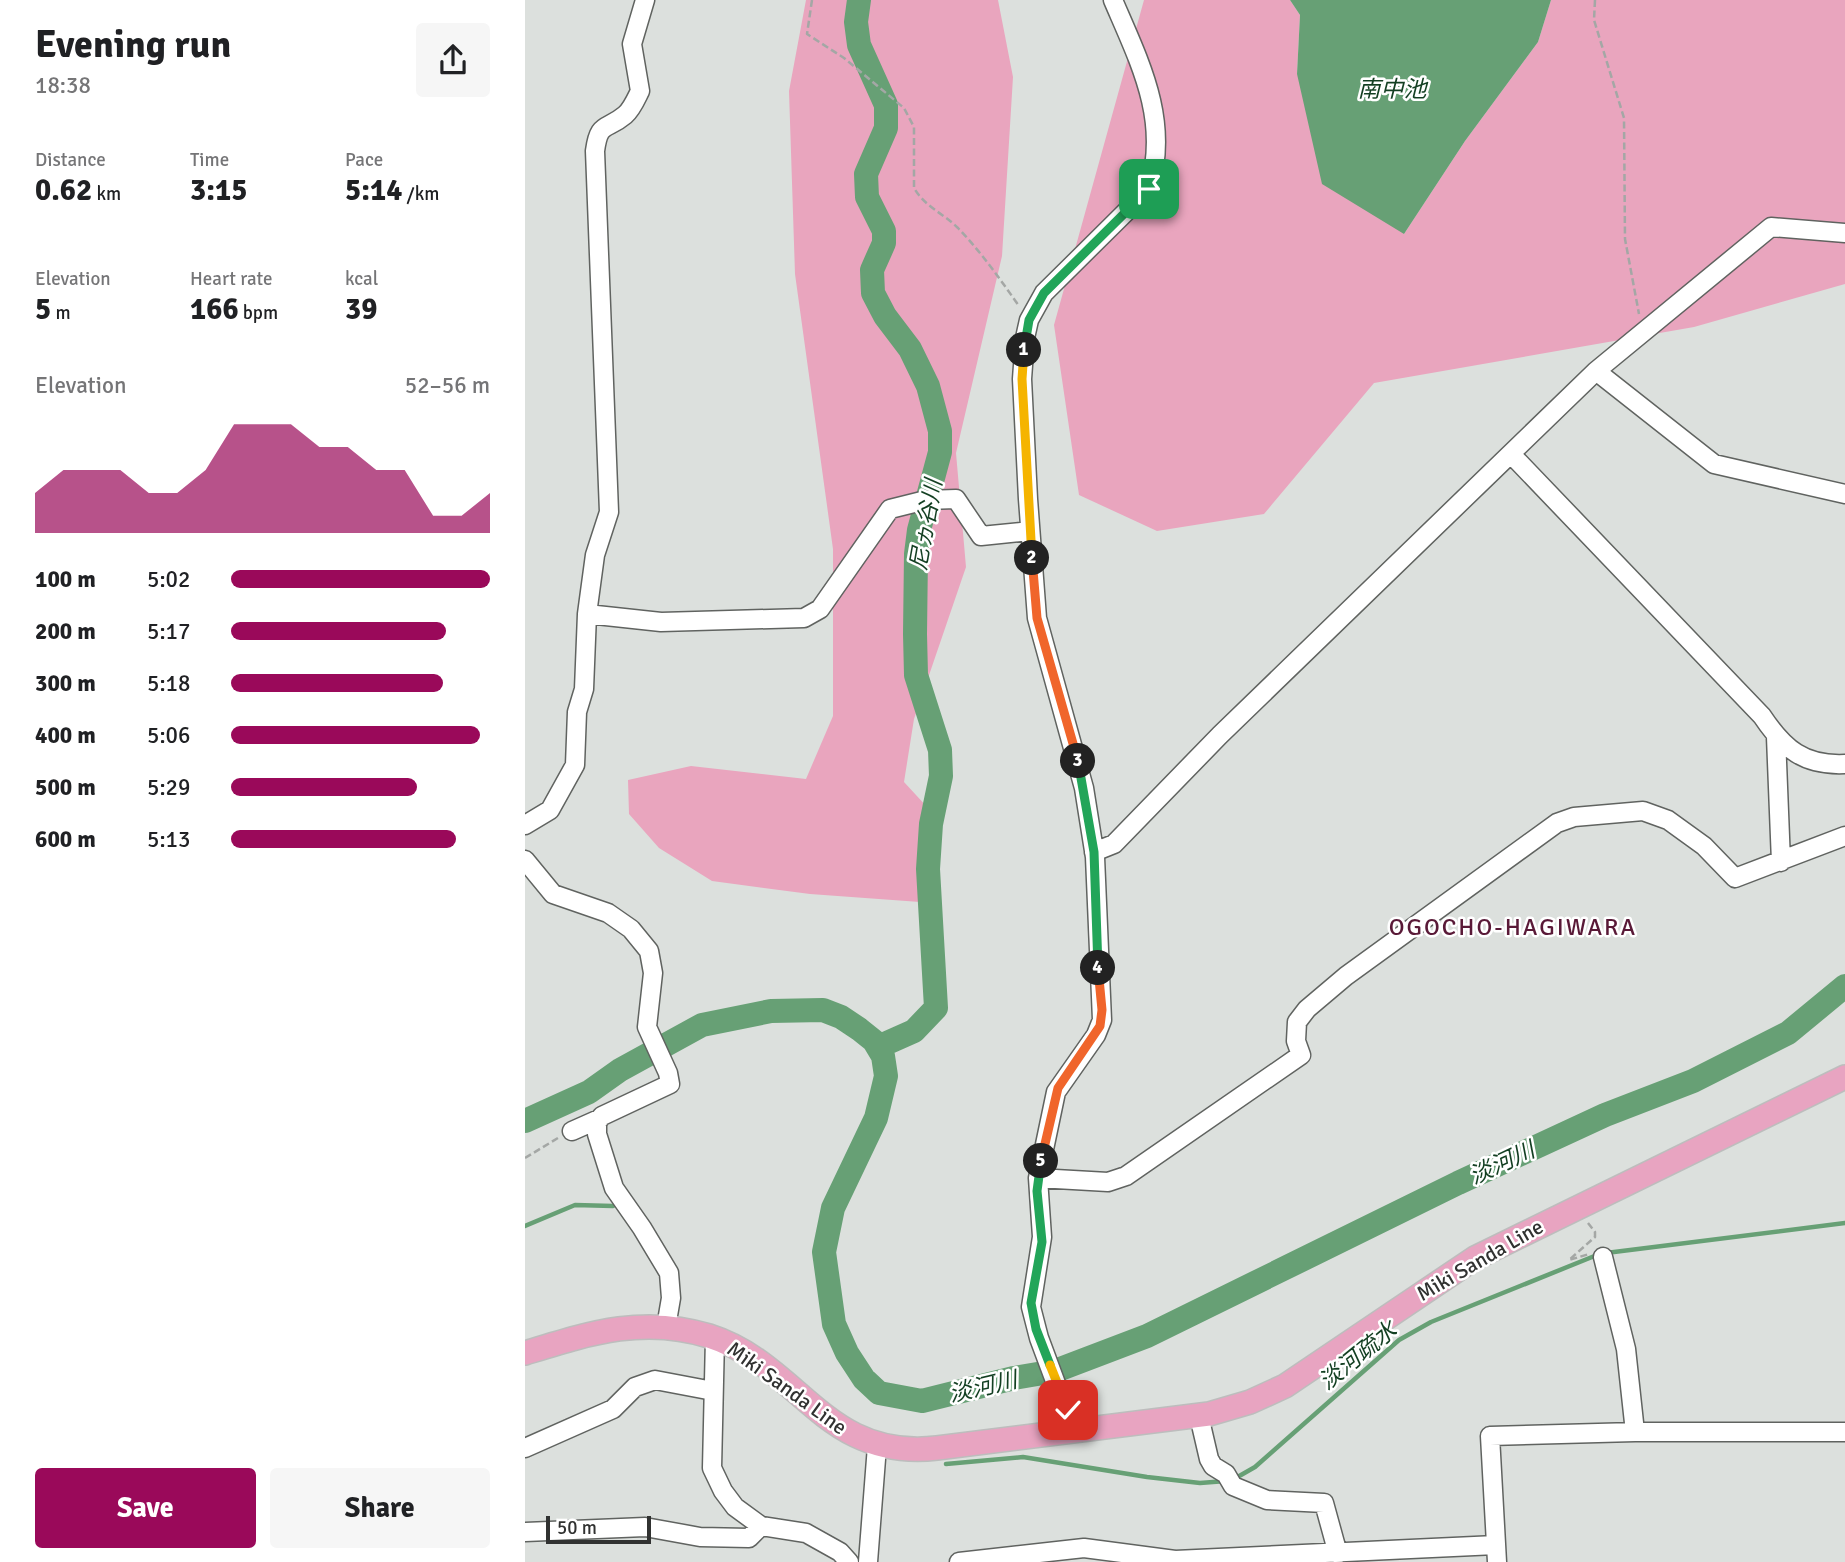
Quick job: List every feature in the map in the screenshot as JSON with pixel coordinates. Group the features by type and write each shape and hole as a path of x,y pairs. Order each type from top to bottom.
{"main road":[{"name":"Miki Sanda Line","path":"525,1353 630,1326 662,1327 715,1338 744,1352 841,1429 877,1446 903,1450 928,1449 1071,1421 1199,1416 1243,1405 1285,1386 1465,1264 1845,1077"}],"street":[{"path":"525,825 550,810 575,765 577,712 584,689 587,614 595,555 609,512 595,152 597,135 606,125 625,115 640,91 632,44 645,0"},
{"path":"1071,1421 1043,1348 1031,1303 1042,1237 1038,1178 1056,1092 1096,1035 1102,1020 1094,852 1083,779 1037,618 1022,379 1029,320 1044,293 1149,189 1155,169 1157,121 1140,65 1113,0"},
{"path":"1094,852 1114,844 1205,750 1596,371 1642,331 1725,267 1771,227 1845,233"},
{"path":"1596,371 1714,464 1845,494"},
{"path":"1511,453 1762,716 1789,751 1825,765 1845,764"},
{"path":"587,614 661,622 804,618 820,609 890,509 926,500 956,499 981,536 1030,531"},
{"path":"1776,737 1781,862"},
{"path":"1038,1178 1113,1181 1147,1163 1301,1055 1296,1041 1297,1022 1307,1009 1346,976 1557,822 1574,817 1643,811 1677,827 1704,846 1735,878 1845,836"},
{"path":"525,860 553,894 608,913 631,929 649,951 653,973 647,1027 670,1084 586,1124 597,1134 614,1188 669,1273 671,1298 662,1327"},
{"path":"1597,1255 1626,1349 1634,1423"},
{"path":"715,1338 712,1468 723,1490 735,1507 761,1526 806,1533 840,1552 849,1562"},
{"path":"525,1448 613,1409 635,1387 655,1380 713,1391"},
{"path":"1199,1416 1209,1459 1230,1481 1267,1500 1324,1503 1338,1554"},
{"path":"959,1562 1084,1548 1174,1561 1338,1554 1497,1554 1490,1436 1634,1423 1845,1432"},
{"path":"868,1562 877,1446"},
{"path":"525,1532 645,1527 700,1537 749,1538 761,1526"}],"path":[{"path":"812,0 807,34 844,58 904,108 914,127 914,188 918,196 956,226 991,267 1029,320"},
{"path":"1595,0 1594,20 1624,118 1625,239 1642,331"},
{"path":"525,1158 586,1124"},
{"path":"1577,1207 1595,1236 1569,1260 1597,1255"}],"shaded area":[{"path":"806,0 998,0 1013,77 1002,256 956,453 966,567 914,719 904,782 940,821 920,902 810,894 712,881 659,848 629,814 628,780 691,766 806,779 833,716 833,549 795,274 789,91"},
{"path":"1144,0 1290,0 1300,15 1297,74 1404,234 1465,141 1538,42 1551,0 1845,0 1845,284 1694,327 1374,383 1264,514 1157,531 1079,495 1054,325"}],"water":[{"name":"南中池","path":"1290,0 1551,0 1538,42 1465,141 1404,234 1322,184 1297,74 1300,15"}],"waterway":[{"name":"尼ヵ谷川","path":"859,0 856,22 859,45 886,105 886,128 866,174 867,197 884,231 884,243 872,270 873,293 885,316 910,349 928,386 940,431 940,452 919,530 916,554 915,634 916,675 940,750 941,776 931,824 928,869 936,1008 914,1031 878,1047"},
{"name":"淡河川","path":"525,1121 589,1092 620,1070 702,1025 771,1011 823,1010 841,1017 859,1029 874,1041 883,1056 886,1076 876,1118 833,1208 824,1252 834,1324 847,1353 864,1379 879,1393 922,1401 1014,1378 1055,1371 1147,1336 1458,1183 1605,1115 1693,1081 1788,1033 1845,986"},
{"name":"淡河疏水","path":"525,1226 575,1205 613,1206"},
{"name":"淡河疏水","path":"1606,1253 1845,1223"},
{"name":"淡河疏水","path":"1234,1479 1255,1467 1399,1340 1431,1322 1597,1255"},
{"name":"淡河疏水","path":"946,1464 1023,1457 1147,1477 1200,1483 1226,1481"}],"district":[{"name":"OGOCHO-HAGIWARA","path":"1513,927"}],"route":[{"path":"1068,1410 1039,1338 1031,1307 1042,1237 1038,1178 1056,1092 1096,1035 1102,1020 1102,1010 1098,985 1095,858 1083,779 1037,618 1022,379 1029,320 1044,293 1149,189"}]}
